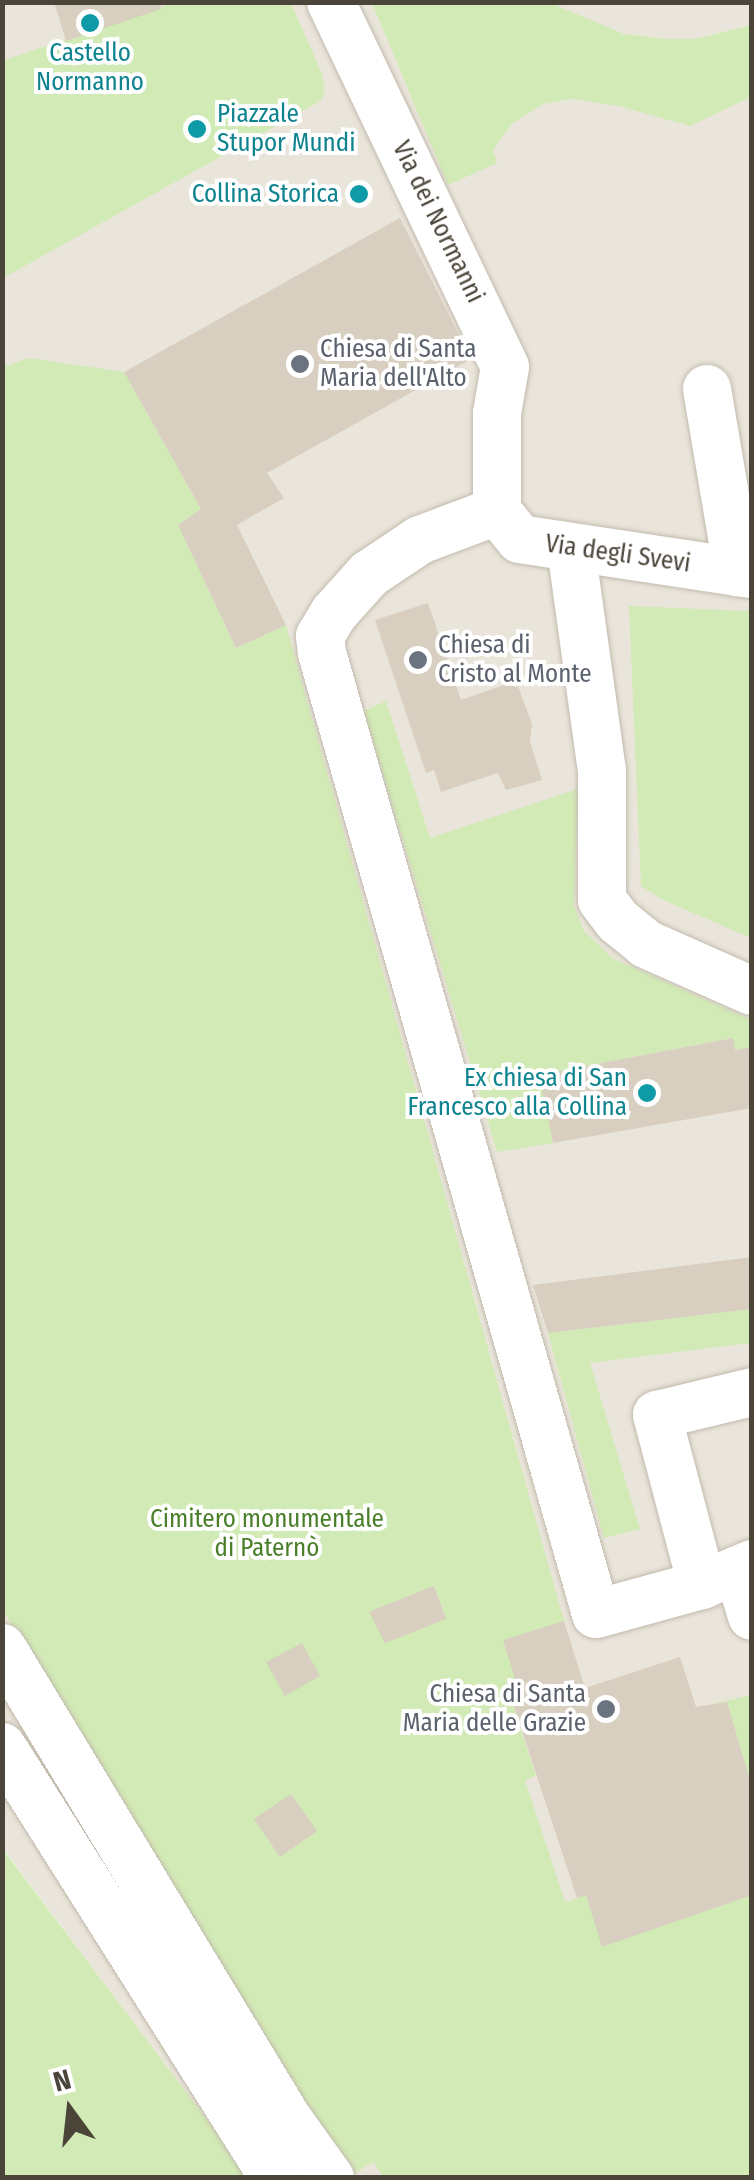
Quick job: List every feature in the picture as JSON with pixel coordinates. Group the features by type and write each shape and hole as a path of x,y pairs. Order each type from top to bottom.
{"street":[{"name":"Via dei Normanni","path":"332,2 504,366 496,414 498,511"},
{"path":"707,389 745,573"},
{"name":"Via degli Svevi","path":"498,511 520,539 745,573"},
{"path":"498,511 420,540 369,574 334,613 320,636 322,654 596,1614 730,1573"},
{"path":"571,548 602,770 602,900 618,922 646,944 752,991"},
{"path":"752,1392 657,1415 752,1616"},
{"path":"2,1648 287,2118 330,2178"},
{"path":"2,1747 274,2178"},
{"path":"2,1810 82,1873"}],"shaded area":[{"path":"3,3 751,3 751,2177 249,2177 3,1848"}],"green space":[{"path":"173,3 291,3 322,74 325,93 319,102 3,278 2,61"},
{"path":"372,3 550,3 624,34 664,39 695,39 751,25 751,97 690,126 619,106 572,99 544,104 513,123 493,150 497,163 448,185"},
{"name":"Cimitero monumentale di Paternò","path":"29,358 124,372 201,509 178,525 236,648 286,625 564,1621 515,1679 506,1683 536,1776 525,1780 565,1902 721,1850 696,1708 751,1695 751,2177 383,2178 374,2162 353,2174 340,2167 3,1610 2,367"},
{"path":"629,606 751,611 751,938 661,899 641,886"},
{"path":"386,701 430,838 578,789 574,906 584,931 612,958 751,1020 751,1047 735,1050 732,1038 540,1075 553,1143 497,1152 364,711"},
{"path":"751,1309 751,1343 590,1363 640,1529 604,1538 548,1333"},
{"path":"2,1848 244,2169 249,2177 3,2177"}],"building":[{"name":"Castello Normanno","path":"54,2 160,2 161,9 66,41"},
{"name":"Chiesa di Santa Maria dell'Alto","path":"400,218 471,359 267,473 284,498 237,525 286,625 236,648 178,525 201,509 124,372"},
{"name":"Chiesa di Cristo al Monte","path":"428,603 461,700 516,681 532,724 530,742 542,780 506,790 498,773 441,792 434,770 426,773 375,620"},
{"name":"Ex chiesa di San Francesco alla Collina","path":"733,1038 735,1050 752,1047 752,1108 553,1143 539,1075"},
{"path":"752,1257 752,1309 548,1333 533,1285"},
{"path":"434,1586 446,1619 385,1643 369,1612"},
{"path":"564,1621 585,1688 680,1657 696,1707 727,1702 752,1787 752,1895 602,1947 586,1895 577,1898 506,1682 515,1679 503,1640"},
{"path":"302,1643 320,1676 285,1696 266,1662"},
{"path":"291,1794 317,1831 280,1857 254,1819"}],"place":[{"name":"Castello Normanno","path":"90,23"},
{"name":"Piazzale Stupor Mundi","path":"197,129"},
{"name":"Collina Storica","path":"359,194"},
{"name":"Chiesa di Santa Maria dell'Alto","path":"300,364"},
{"name":"Chiesa di Cristo al Monte","path":"418,660"},
{"name":"Ex chiesa di San Francesco alla Collina","path":"647,1093"},
{"name":"Chiesa di Santa Maria delle Grazie","path":"606,1709"}]}
